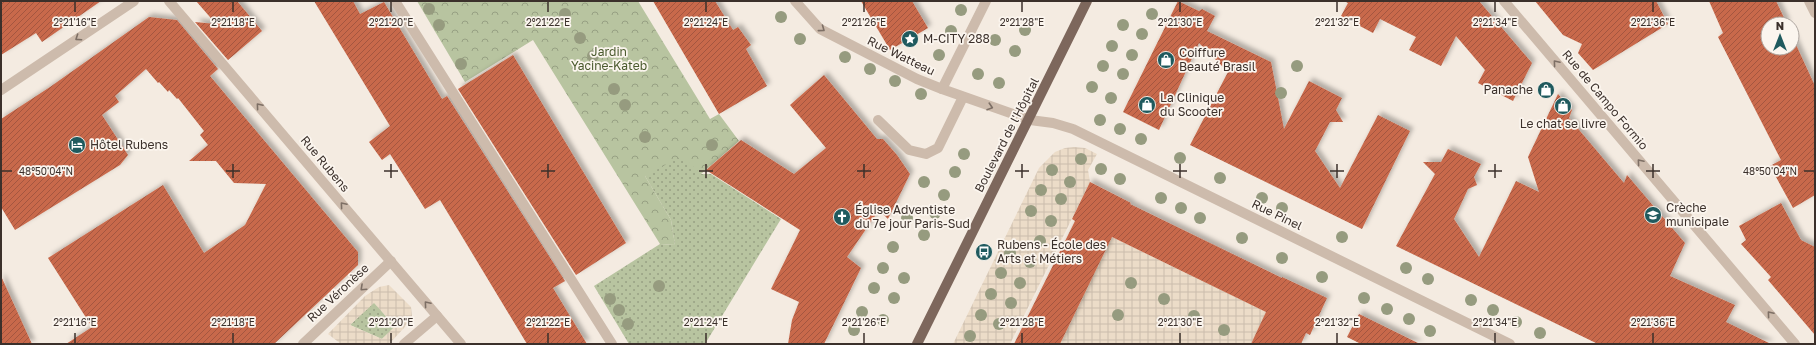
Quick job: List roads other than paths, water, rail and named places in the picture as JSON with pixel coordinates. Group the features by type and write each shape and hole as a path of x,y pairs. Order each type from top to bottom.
{"main road":[{"name":"Boulevard de l'Hôpital","path":"917,344 1088,1"}],"street":[{"path":"1,90 134,1"},
{"name":"Rue Rubens","path":"170,1 462,344"},
{"path":"395,1 612,344"},
{"name":"Rue Watteau","path":"796,1 820,29 917,79 942,90 1030,120"},
{"path":"942,90 986,1"},
{"name":"Rue de Campo Formio","path":"1504,1 1795,344"},
{"path":"1809,1 1815,13"},
{"path":"878,120 909,150 926,154 938,148 963,97"},
{"name":"Rue Pinel","path":"1030,120 1053,123 1073,130 1510,344"},
{"name":"Rue Véronèse","path":"303,344 391,261"},
{"path":"404,344 437,316"}],"place":[{"name":"M-CITY 288","path":"910,39"},
{"name":"Coiffure Beauté Brasil","path":"1166,60"},
{"name":"Panache","path":"1546,90"},
{"name":"La Clinique du Scooter","path":"1147,105"},
{"name":"Le chat se livre","path":"1563,106"},
{"name":"Hôtel Rubens","path":"77,145"},
{"name":"Crèche municipale","path":"1653,215"},
{"name":"Église Adventiste du 7e jour Paris-Sud","path":"842,217"},
{"name":"Rubens - École des Arts et Métiers","path":"984,252"}],"park label":[{"name":"Jardin Yacine-Kateb","path":"609,59"}]}
